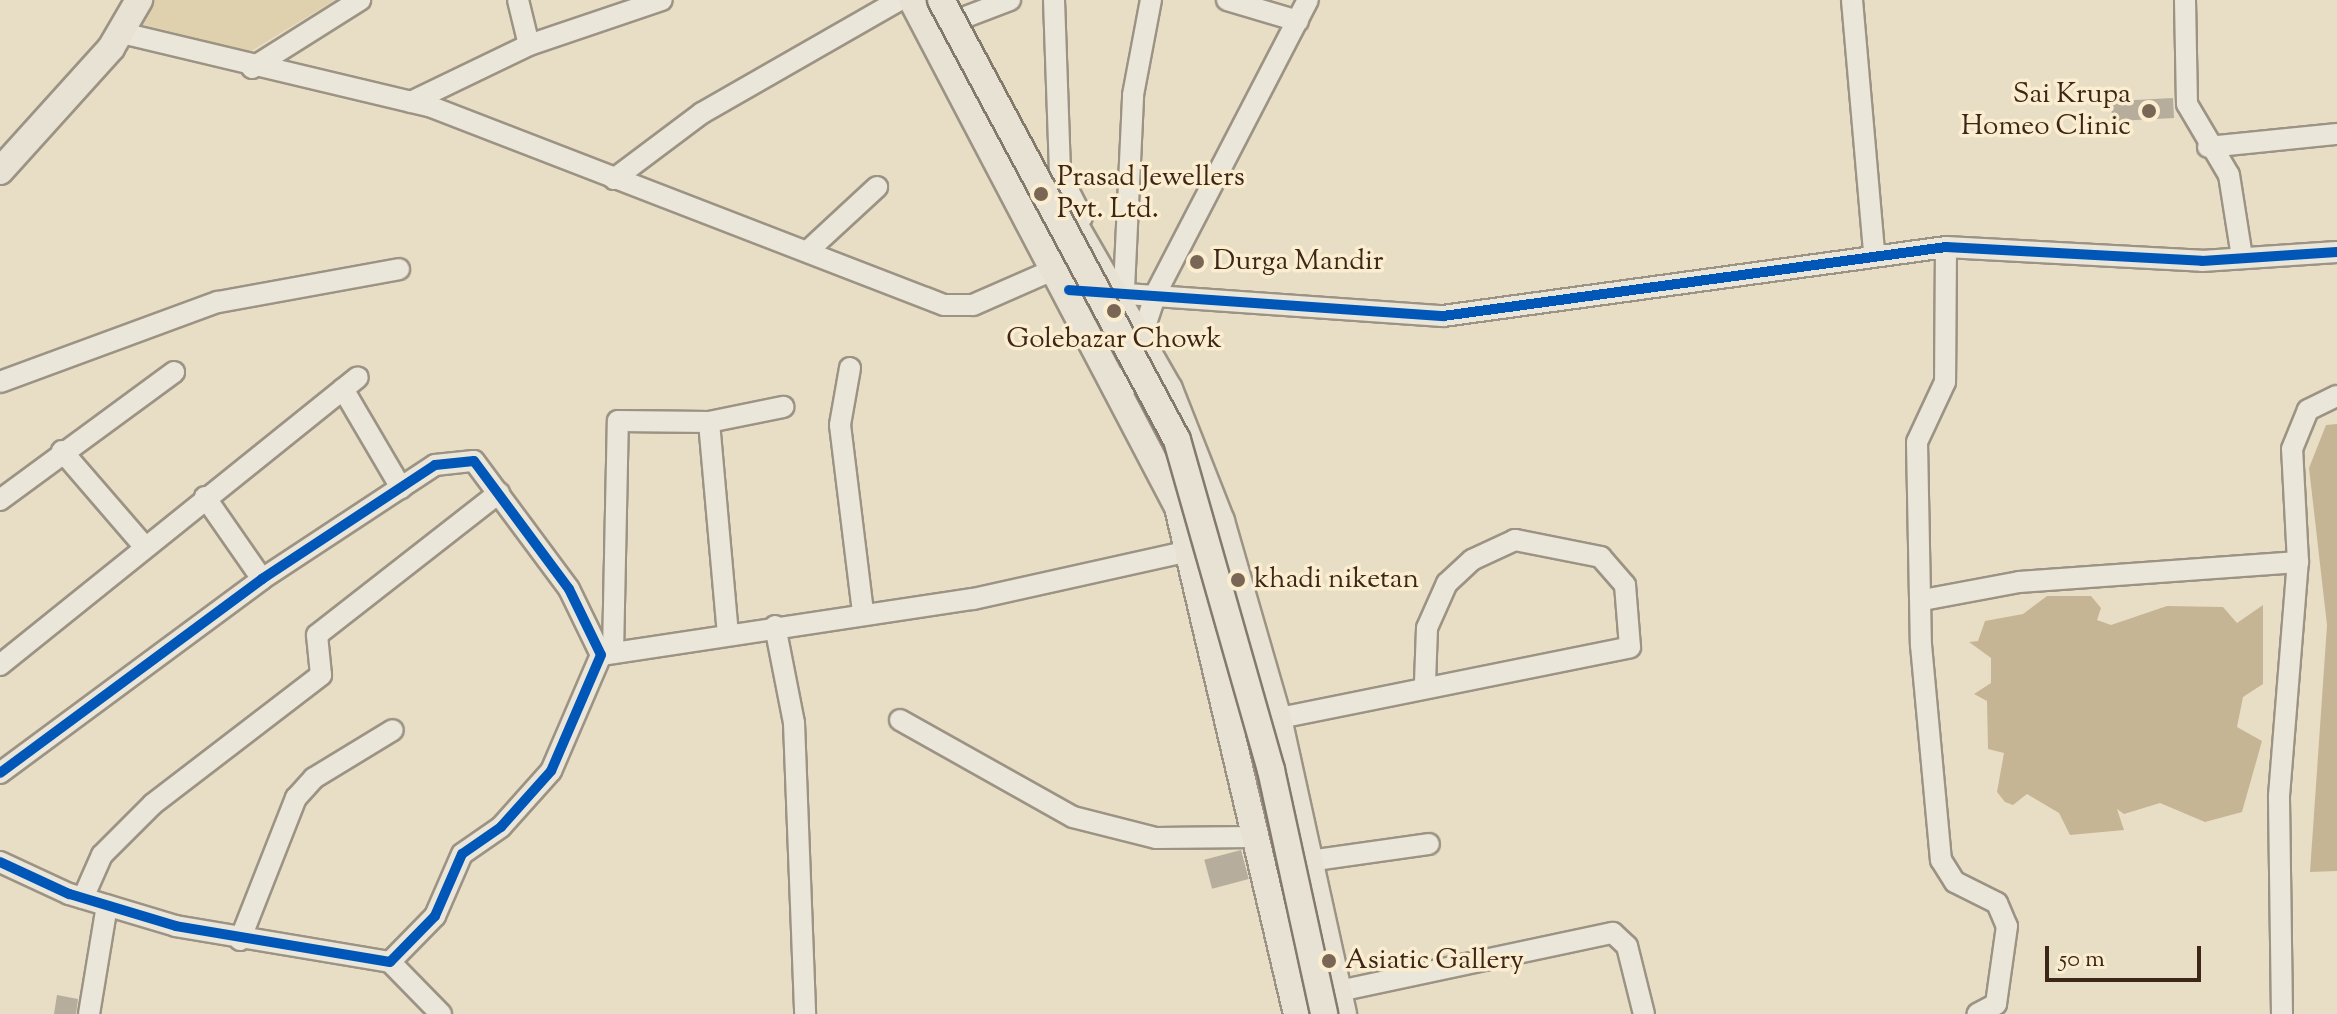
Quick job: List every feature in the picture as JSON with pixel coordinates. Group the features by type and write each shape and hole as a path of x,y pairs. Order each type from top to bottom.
{"main road":[{"path":"0,171 116,41 139,0"},
{"path":"912,0 1167,480 1192,551 1254,837 1297,1014"},
{"path":"941,0 1154,388 1182,454 1271,770 1324,1014"},
{"path":"960,8 1074,222 1118,289 1184,426 1210,492 1278,718 1341,1003"}],"street":[{"path":"252,68 360,0"},
{"path":"518,0 529,45"},
{"path":"411,102 529,45 662,0"},
{"path":"614,179 702,113 899,0"},
{"path":"929,32 960,8 1010,0"},
{"path":"1042,242 1082,217 1060,174 1054,0"},
{"path":"1118,289 1133,95 1151,0"},
{"path":"1227,0 1298,21"},
{"path":"1123,393 1156,293 1308,0"},
{"path":"1852,0 1874,254"},
{"path":"2185,0 2187,104 2208,147 2229,175 2242,257"},
{"path":"116,41 411,102 614,179 811,248 960,307 1062,280 1357,315 1443,316 1874,254 1946,247 2202,261 2337,252"},
{"path":"2208,147 2337,134"},
{"path":"811,248 877,187"},
{"path":"1946,247 1945,382 1917,442 1923,600 1941,860 1955,882 1997,903 2007,926 1996,1004 1977,1014"},
{"path":"0,382 218,302 399,269"},
{"path":"850,368 839,403 863,613"},
{"path":"0,500 62,451 174,372"},
{"path":"0,665 350,383 401,488"},
{"path":"2282,1014 2279,796 2298,562 2292,449 2308,410 2337,396"},
{"path":"390,962 435,916 462,854 501,827 551,771 607,654 613,430 633,416 709,422 783,407"},
{"path":"709,422 728,634"},
{"path":"62,451 145,547"},
{"path":"0,773 262,579 435,465 474,461 569,589 607,654"},
{"path":"83,898 102,855 153,804 321,675 317,635 499,493"},
{"path":"205,497 262,579"},
{"path":"1230,728 1425,683 1630,647 1625,585 1601,557 1515,540 1472,560 1447,583 1427,628 1425,683"},
{"path":"607,654 775,626 973,599 1228,544"},
{"path":"1923,600 2019,582 2298,562"},
{"path":"775,626 794,723 805,1014"},
{"path":"900,720 1073,817 1156,838 1254,837"},
{"path":"240,940 296,798 314,778 393,730"},
{"path":"1309,861 1429,844"},
{"path":"0,862 83,898 240,940 390,962 441,1014"},
{"path":"89,1014 107,905"},
{"path":"1341,1003 1613,933 1627,946 1644,1014"}],"shaded area":[{"path":"149,0 335,0 246,54 139,27"},
{"path":"2337,424 2337,871 2310,872 2327,625 2309,468 2326,425"},
{"path":"2047,596 2091,596 2101,608 2097,620 2111,625 2167,606 2223,607 2237,623 2263,605 2263,684 2243,697 2237,727 2262,741 2242,812 2205,822 2160,803 2124,814 2117,809 2124,830 2070,835 2059,813 2027,794 2013,805 2005,802 1997,792 2004,753 1988,749 1987,701 1974,694 1991,683 1991,658 1969,642 1978,641 1985,621 2023,614"}],"building":[{"path":"2173,98 2174,118 2112,121 2111,101"},
{"path":"1241,850 1249,879 1212,889 1204,860"},
{"path":"57,995 78,999 76,1014 54,1014"}],"cycle path":[{"path":"1069,290 1443,316 1946,247 2202,261 2337,252"},
{"path":"0,773 262,579 435,465 474,461 569,589 601,655 551,771 501,827 462,854 435,916 390,962 176,926 69,894 0,862"}],"place":[{"name":"Sai Krupa Homeo Clinic","path":"2149,111"},
{"name":"Prasad Jewellers Pvt. Ltd.","path":"1041,194"},
{"name":"Durga Mandir","path":"1197,262"},
{"name":"Golebazar Chowk","path":"1114,311"},
{"name":"khadi niketan","path":"1238,580"},
{"name":"Asiatic Gallery","path":"1329,961"}]}
